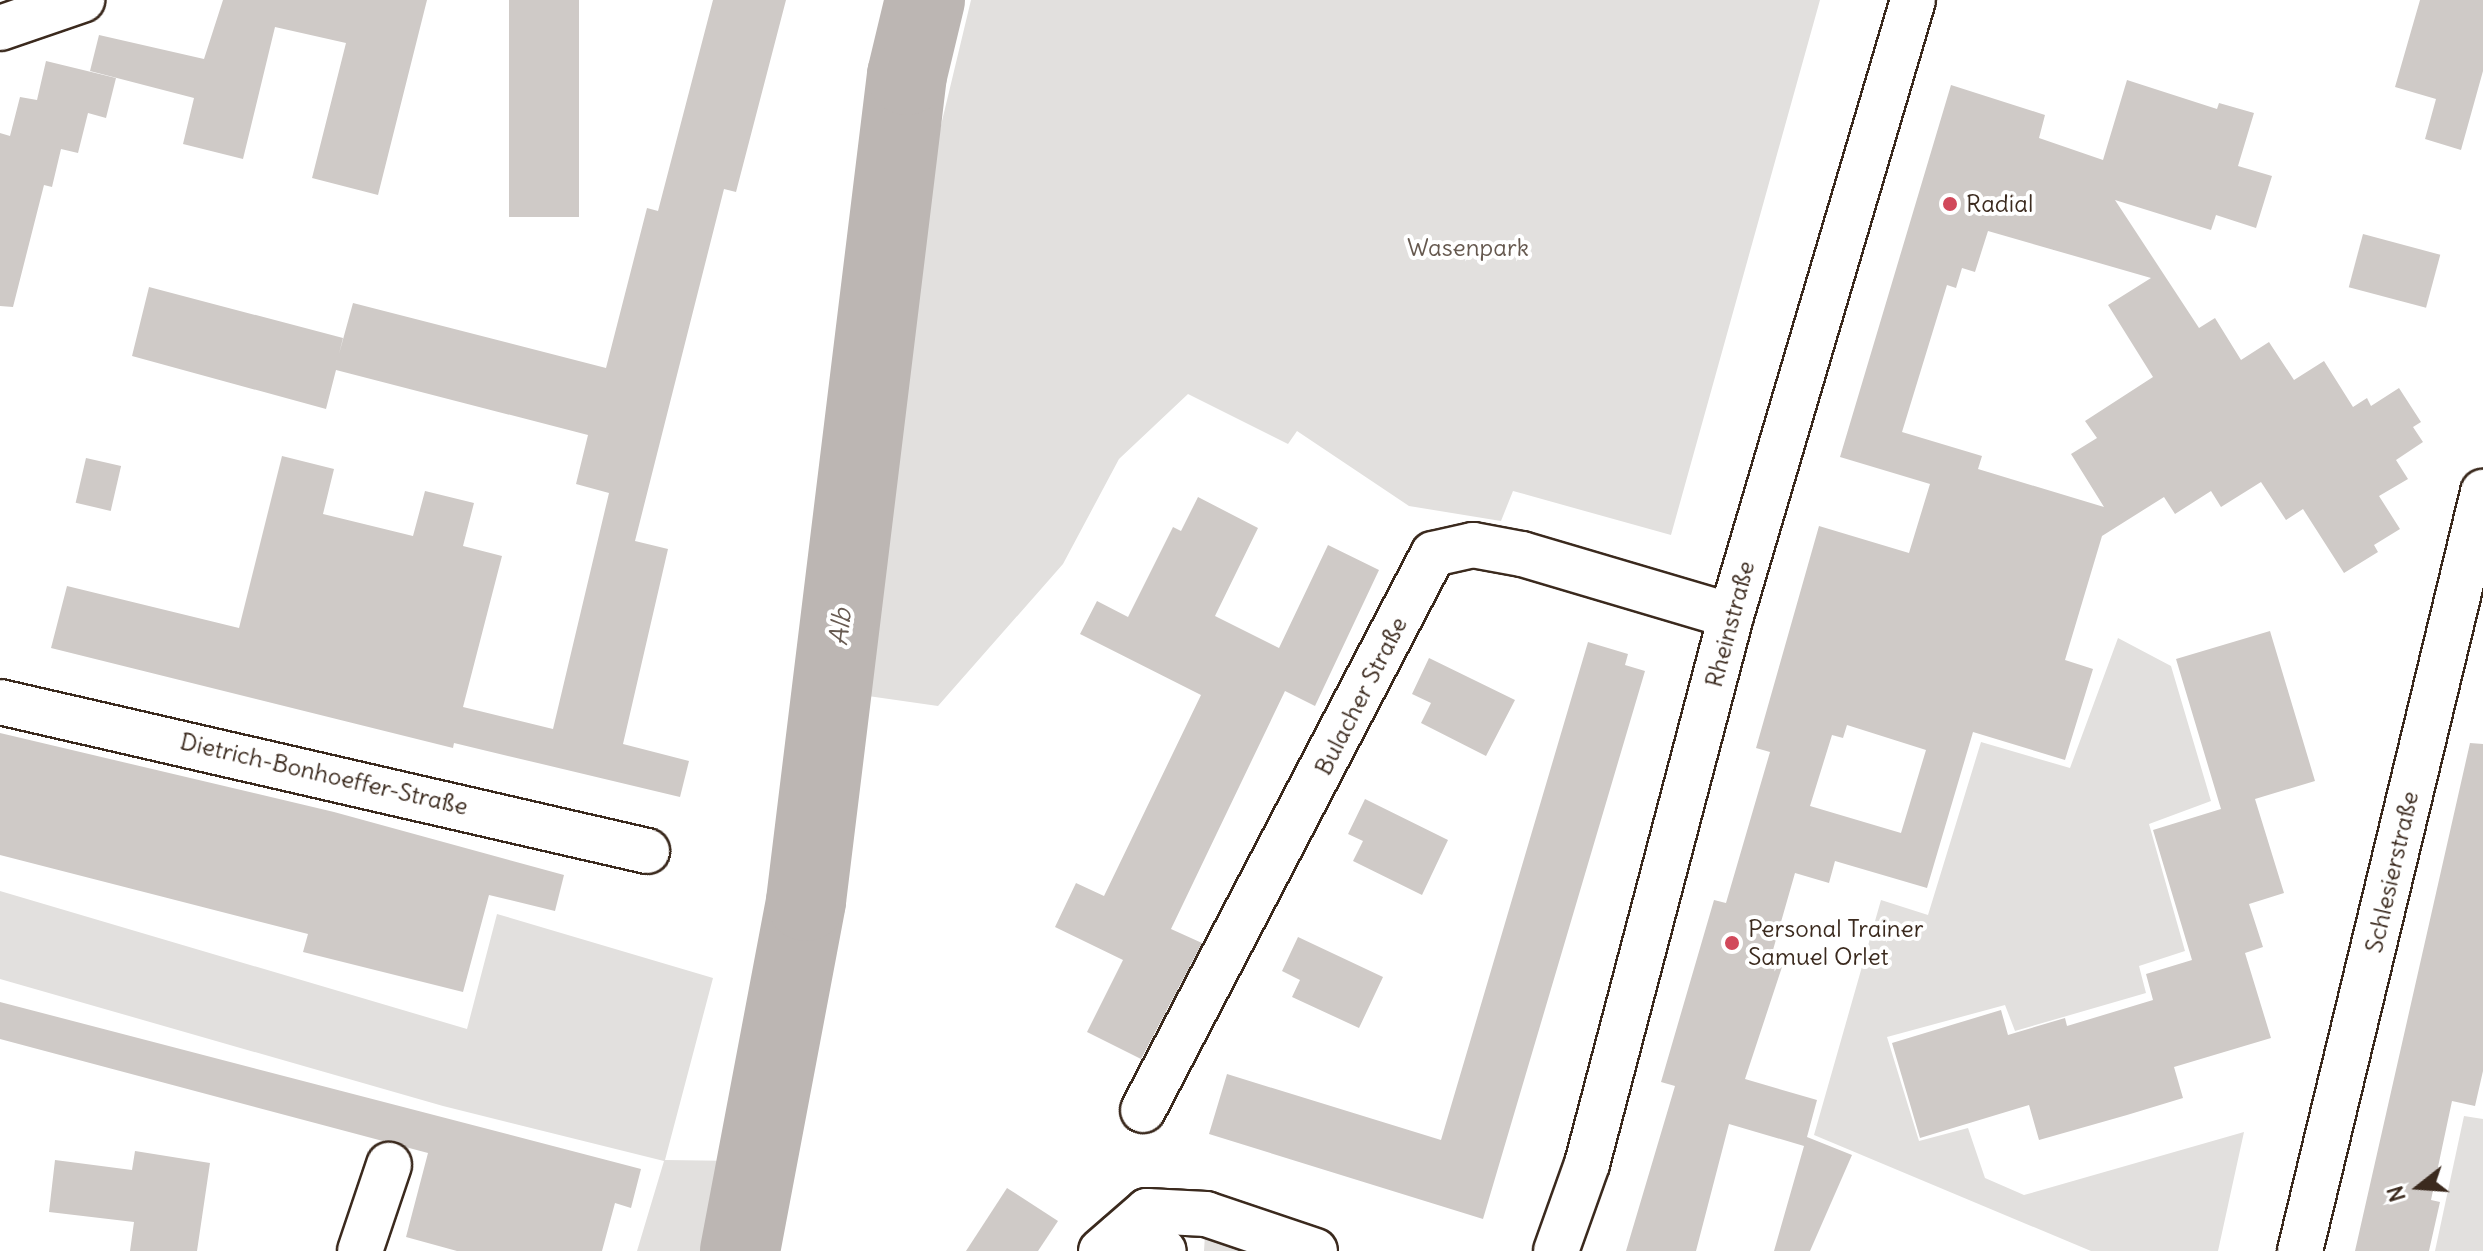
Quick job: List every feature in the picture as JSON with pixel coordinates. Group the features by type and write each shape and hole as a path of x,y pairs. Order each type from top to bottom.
{"street":[{"path":"0,28 82,0"},
{"name":"Rheinstraße","path":"1556,1251 1587,1164 1731,616 1913,0"},
{"name":"Schlesierstraße","path":"2300,1251 2483,492"},
{"name":"Bulacher Straße","path":"1143,1110 1433,554 1473,545 1522,554 1731,616"},
{"name":"Dietrich-Bonhoeffer-Straße","path":"0,702 647,851"},
{"path":"360,1251 389,1165"},
{"path":"1110,1244 1147,1211 1206,1214 1315,1251"},
{"path":"1110,1244 1164,1251"}],"green space":[{"name":"Wasenpark","path":"971,0 1820,0 1671,535 1513,491 1501,521 1409,506 1297,431 1288,444 1188,394 1119,459 1063,564 938,706 868,696 897,309"},
{"path":"2118,638 2171,666 2211,801 2149,824 2185,951 2139,966 2146,993 2015,1031 2005,1005 1887,1037 1919,1141 1968,1128 1985,1178 2024,1195 2244,1132 2218,1251 2091,1251 1814,1135 1881,900 1928,915 1981,742 2070,768"},
{"path":"0,891 467,1029 497,914 713,978 665,1160 740,1161 723,1251 637,1251 664,1161 443,1106 0,979"},
{"path":"2464,1116 2483,1119 2483,1251 2435,1251"},
{"path":"1205,1235 1259,1251 1204,1251"}],"building":[{"path":"223,0 427,0 378,195 312,178 346,43 275,27 243,159 183,144 194,98 90,71 99,35 204,59"},
{"path":"509,0 579,0 579,217 509,217"},
{"path":"713,0 786,0 736,192 724,189 635,541 668,549 623,744 689,761 680,797 454,743 453,748 51,648 67,586 239,628 282,456 334,469 323,514 413,536 425,491 474,503 463,546 502,556 463,707 553,729 609,493 576,484 588,435 336,370 326,409 132,356 149,287 343,338 339,354 353,303 606,368 647,208 658,211"},
{"path":"2420,0 2483,0 2483,71 2461,150 2425,139 2436,99 2395,87"},
{"path":"46,61 116,78 106,118 88,113 78,153 61,149 52,187 44,185 13,307 0,306 0,133 10,136 20,97 37,100"},
{"path":"2127,80 2217,109 2219,103 2254,113 2238,166 2272,176 2256,228 2216,215 2211,230 2115,200 2199,328 2215,318 2241,360 2269,342 2294,380 2324,361 2353,407 2367,398 2371,406 2399,388 2421,422 2413,427 2423,442 2396,460 2408,479 2379,496 2400,529 2374,545 2378,552 2344,573 2303,509 2286,520 2261,482 2221,507 2211,491 2175,514 2164,497 2102,536 2065,660 2093,669 2065,760 1973,732 1927,888 1835,861 1829,883 1795,873 1769,964 1782,967 1745,1079 1817,1100 1807,1137 1852,1155 1810,1251 1774,1251 1804,1146 1729,1124 1696,1251 1626,1251 1675,1086 1661,1082 1714,900 1726,903 1770,752 1756,748 1819,526 1909,553 1930,484 1840,457 1951,85 2045,115 2039,138 2103,160","holes":["1988,231 2151,278 2108,305 2153,377 2085,421 2097,438 2071,454 2104,507 1978,469 1982,456 1902,432 1947,285 1956,288 1962,268 1975,272","1847,725 1926,750 1901,833 1810,806 1832,735 1843,738"]},
{"path":"2363,234 2440,255 2426,308 2349,287"},
{"path":"86,458 121,466 111,511 76,503"},
{"path":"1198,497 1258,528 1215,616 1279,648 1328,545 1379,570 1315,706 1285,691 1171,929 1202,943 1141,1059 1087,1032 1123,960 1055,927 1076,883 1104,896 1201,695 1080,634 1097,601 1128,617 1173,527 1181,531"},
{"path":"2270,631 2315,781 2255,799 2284,893 2249,904 2263,947 2245,953 2271,1038 2174,1067 2183,1098 2127,1115 2039,1140 2029,1105 1920,1138 1892,1043 2001,1010 2008,1035 2065,1018 2067,1026 2153,1000 2146,974 2192,960 2153,830 2221,809 2176,659"},
{"path":"1588,642 1628,654 1625,665 1645,671 1483,1219 1209,1134 1227,1074 1441,1140"},
{"path":"1429,658 1515,700 1486,756 1421,723 1431,703 1412,694"},
{"path":"0,733 334,812 564,875 555,911 489,895 463,992 303,952 308,934 0,855"},
{"path":"2470,743 2483,744 2483,1071 2475,1106 2452,1101 2431,1200 2440,1202 2429,1251 2355,1251"},
{"path":"1365,799 1448,840 1422,895 1353,861 1363,841 1348,834"},
{"path":"1298,937 1383,977 1359,1028 1292,997 1300,980 1282,971"},
{"path":"0,1002 641,1169 631,1208 615,1203 602,1251 457,1251 406,1237 428,1153 0,1039"},
{"path":"135,1151 210,1163 197,1251 130,1251 134,1222 49,1212 55,1160 132,1170"},
{"path":"1007,1188 1058,1221 1038,1251 966,1251"}],"waterway":[{"name":"Alb","path":"740,1251 806,901 907,75 925,0"}],"place":[{"name":"Radial","path":"1950,204"},
{"name":"Personal Trainer Samuel Orlet","path":"1732,943"}]}
